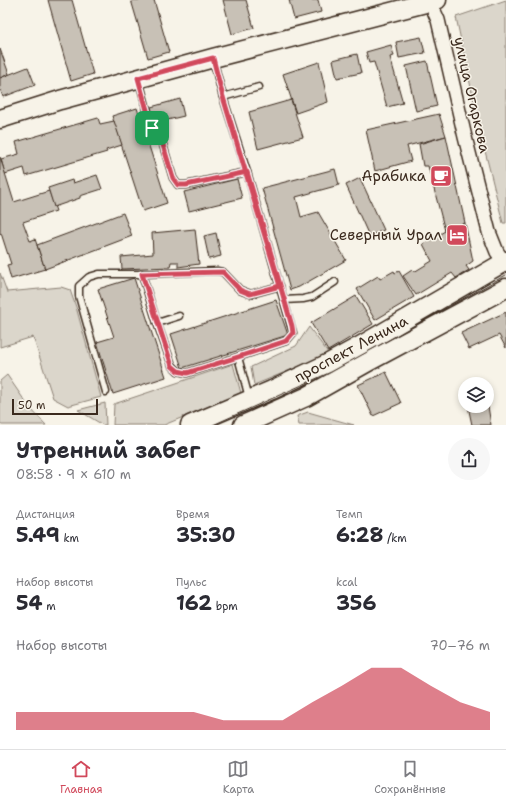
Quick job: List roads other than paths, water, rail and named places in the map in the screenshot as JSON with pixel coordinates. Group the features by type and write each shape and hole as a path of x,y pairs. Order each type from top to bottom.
{"main road":[{"path":"0,119 138,78 432,1"},
{"name":"проспект Ленина","path":"190,425 285,384 329,363 505,263"},
{"name":"проспект Ленина","path":"243,425 306,397 506,288"}],"street":[{"name":"улица Огаркова","path":"432,1 438,20 458,109 489,232 497,252 505,263"}],"lane":[{"path":"142,274 172,366 178,371 187,373 238,357 286,341 293,333 247,172 223,97 213,58"},
{"path":"138,78 152,128 154,132 160,135 173,178 178,185 186,185 247,172"},
{"path":"223,97 259,87"},
{"path":"106,392 79,296 79,286 89,277 98,274 223,272 240,290 250,294 280,286"},
{"path":"284,300 312,297 335,282"},
{"path":"157,323 179,316"},
{"path":"238,357 248,394"}],"tram line":[{"path":"213,425 331,372 506,275"}],"place":[{"name":"Арабика","path":"441,176"},
{"name":"Северный Урал","path":"457,235"}]}
